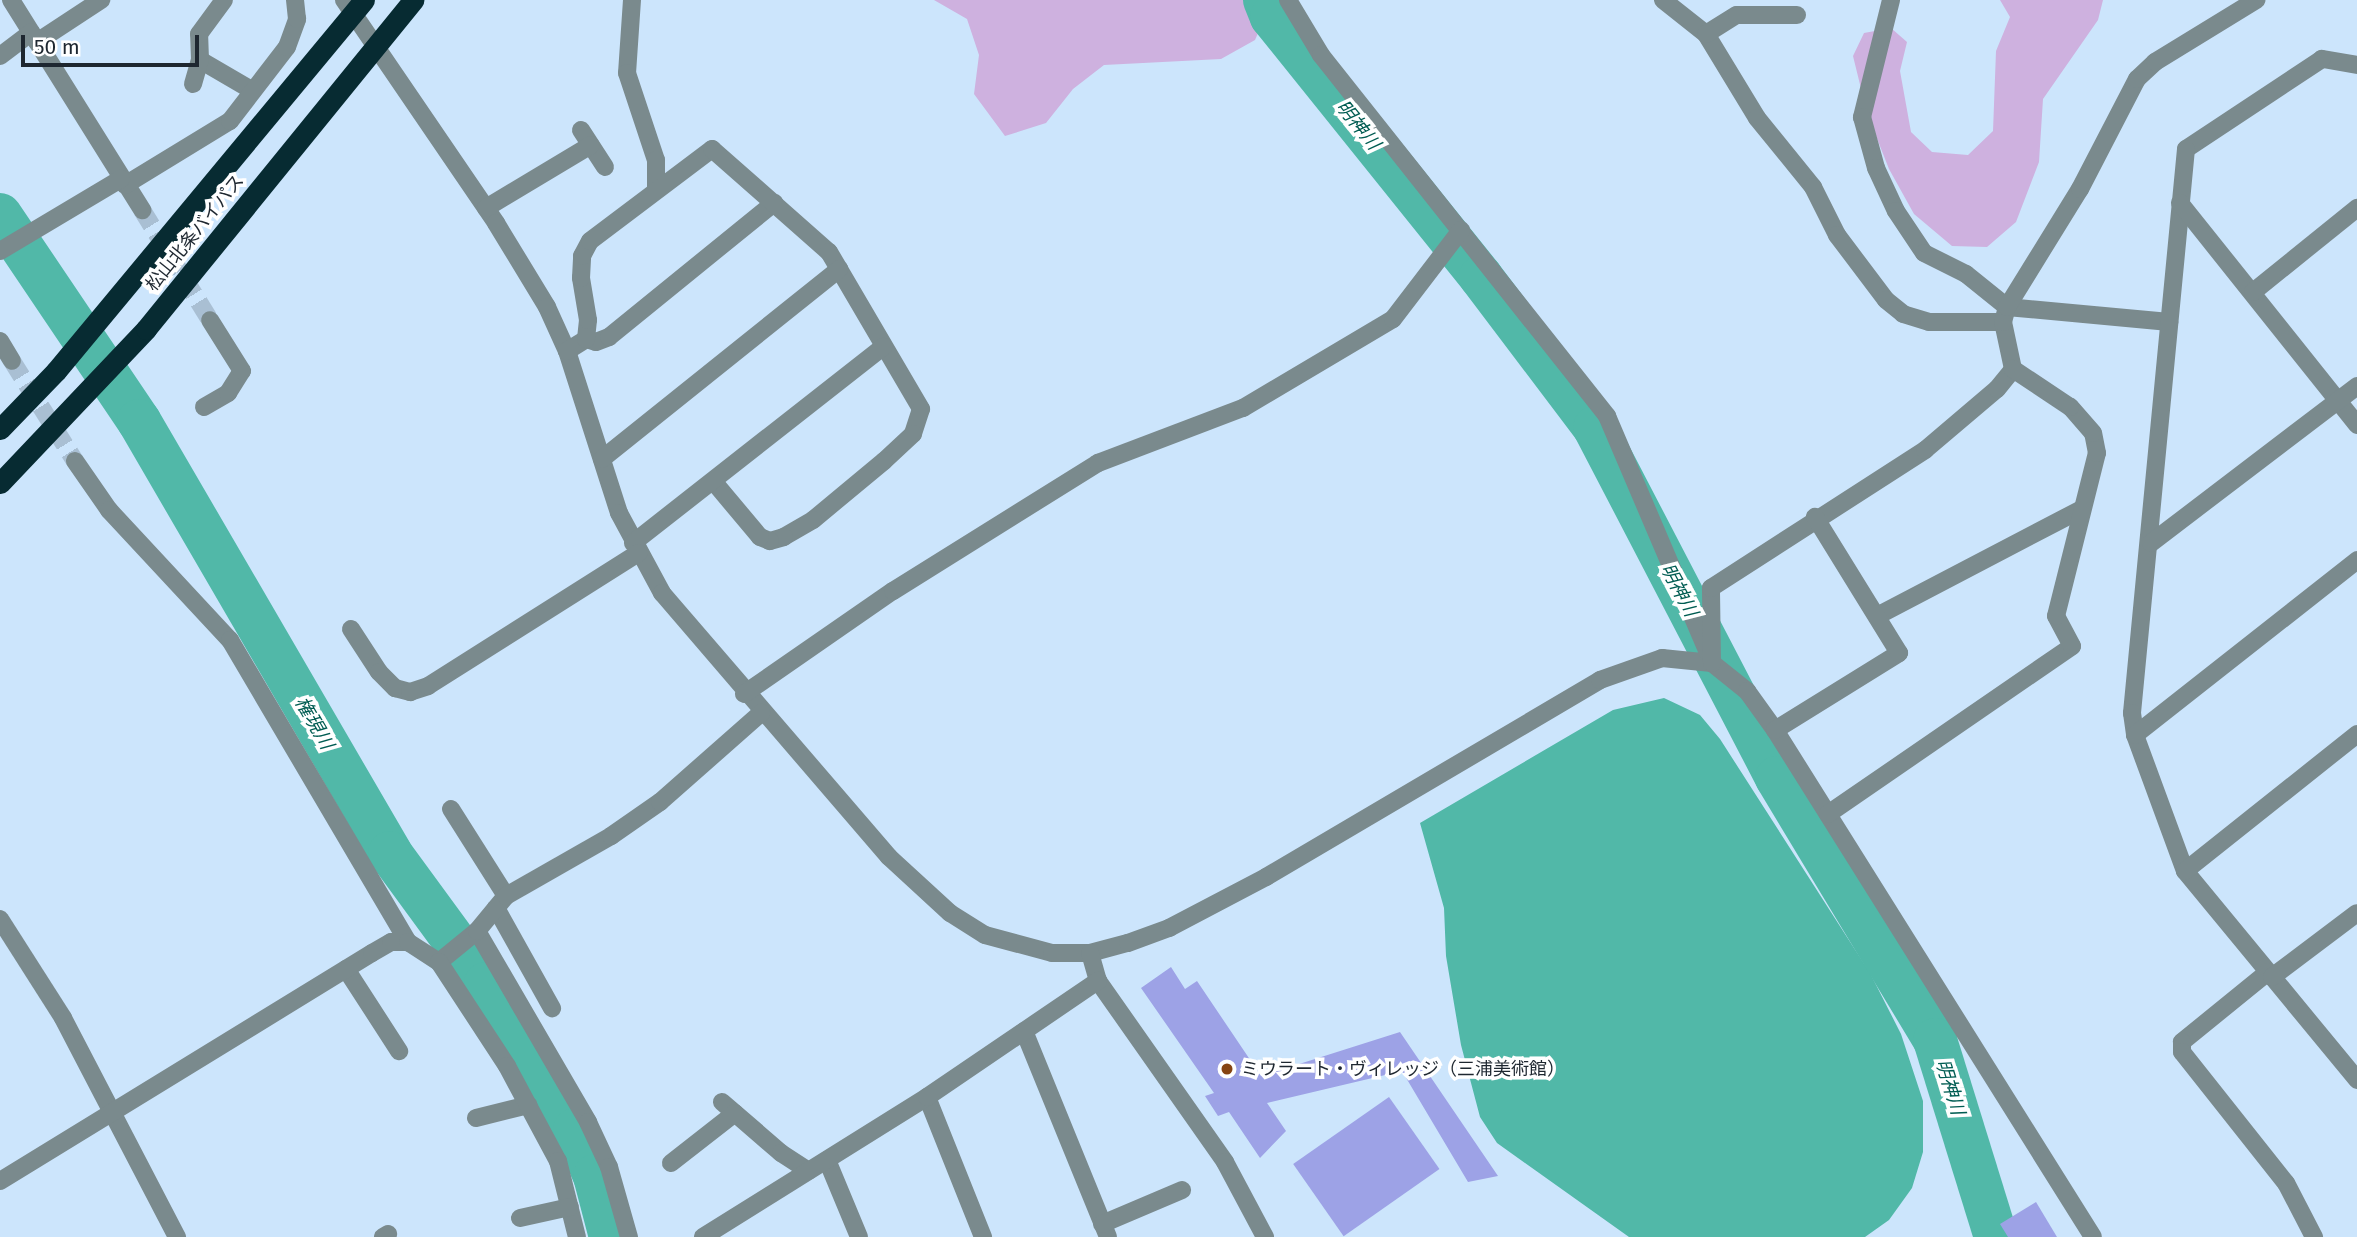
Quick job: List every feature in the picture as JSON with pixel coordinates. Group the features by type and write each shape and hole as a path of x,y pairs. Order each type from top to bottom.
{"highway":[{"name":"松山北条バイパス","path":"0,483 77,406 146,329 413,0"},
{"name":"松山北条バイパス","path":"0,429 56,371 119,296 354,5"}],"street":[{"path":"11,0 142,210"},
{"path":"0,56 101,0"},
{"path":"193,84 200,60 199,34 224,0"},
{"path":"2,251 230,121 287,47 297,19 295,0"},
{"path":"632,0 627,73 656,160 656,189"},
{"path":"1288,0 1321,55 1607,416 1712,663 1747,691 1775,730 2093,1237"},
{"path":"1662,0 1706,34 1757,118 1813,187 1838,234 1886,300 1903,314 1929,322 2005,315 2169,323"},
{"path":"1712,663 1711,588 1969,417 2012,369 2005,315 1966,274 1924,253 1896,211 1876,168 1861,117 1891,0"},
{"path":"2005,315 2080,189 2137,79 2155,62 2256,0"},
{"path":"354,5 375,46 529,274 567,351 602,459 635,548 662,593 744,694 889,857 950,913 985,935 1014,946 1052,953 1090,953 1169,928 1600,680 1662,658 1712,663"},
{"path":"1706,34 1737,15 1797,15"},
{"path":"2357,65 2322,59 2186,149 2151,543 2132,712 2135,735 2185,871 2357,1080"},
{"path":"200,60 253,91"},
{"path":"581,130 605,167"},
{"path":"486,208 591,145"},
{"path":"586,340 582,256 590,241 712,149 829,252 883,347 916,397 920,420 913,434 813,520 784,537 770,541 760,537 713,481"},
{"path":"567,351 586,340 596,342 609,338 774,203"},
{"path":"2180,204 2357,425"},
{"path":"2253,292 2357,208"},
{"path":"744,694 893,592 1098,463 1243,408 1394,319 1461,230"},
{"path":"602,459 839,269"},
{"path":"204,407 228,393 242,371 209,320"},
{"path":"0,341 12,361"},
{"path":"351,629 379,672 395,688 410,692 428,686 635,548 713,481 883,347"},
{"path":"1828,814 2073,646 2056,617 2080,510 2097,453 2093,433 2070,407 2012,369"},
{"path":"2151,543 2357,386"},
{"path":"75,461 109,509 230,640 408,942 441,961 528,1105 558,1161 577,1237"},
{"path":"1877,616 2080,510"},
{"path":"1775,730 1899,653 1815,517"},
{"path":"2135,735 2357,560"},
{"path":"441,961 474,934 501,902 621,829 761,713"},
{"path":"2185,871 2357,734"},
{"path":"451,809 501,902 552,1008"},
{"path":"2314,1237 2286,1183 2182,1052 2182,1042 2270,974 2357,913"},
{"path":"0,919 63,1018 175,1236"},
{"path":"474,934 588,1122 609,1167 629,1237"},
{"path":"0,1181 113,1116 391,942 408,942"},
{"path":"1090,953 1098,981 1225,1162 1265,1237"},
{"path":"346,970 399,1051"},
{"path":"703,1237 927,1097 1098,981"},
{"path":"1024,1031 1105,1231 1182,1191"},
{"path":"927,1097 983,1237"},
{"path":"476,1118 528,1105"},
{"path":"671,1163 728,1107 809,1171"},
{"path":"827,1160 859,1237"},
{"path":"520,1219 570,1207"}],"shaded area":[{"path":"934,0 1252,0 1262,24 1255,40 1221,59 1104,65 1073,89 1046,123 1005,136 974,94 979,55 967,19"},
{"path":"2000,0 2103,0 2098,20 2043,99 2039,162 2016,222 1987,247 1952,246 1914,214 1889,169 1867,113 1853,56 1864,33 1891,28 1907,42 1900,71 1911,132 1932,152 1968,155 1993,131 1996,51 2010,17"},
{"path":"1664,698 1700,715 1720,739 1870,973 1901,1034 1923,1101 1923,1152 1912,1188 1889,1220 1865,1237 1629,1237 1497,1143 1480,1117 1461,1045 1446,956 1444,908 1420,823 1613,710"}],"building":[{"path":"1171,967 1185,989 1197,981 1261,1076 1400,1032 1498,1176 1468,1182 1402,1071 1267,1103 1286,1131 1260,1158 1229,1112 1218,1116 1205,1096 1214,1093 1141,988"},
{"path":"1389,1097 1439,1169 1344,1236 1293,1164"},
{"path":"2036,1202 2057,1237 2008,1237 2000,1224"}],"waterway":[{"name":"明神川","path":"1265,0 1272,17 1481,277 1595,428 1777,778 1935,1040 1996,1237"},
{"name":"権現川","path":"0,215 139,421 390,853 486,984 575,1130 595,1176 611,1237"}],"tunnel":[{"path":"142,210 210,320"},
{"path":"12,361 75,461"}],"place":[{"name":"ミウラート・ヴィレッジ（三浦美術館）","path":"1227,1069"}]}
